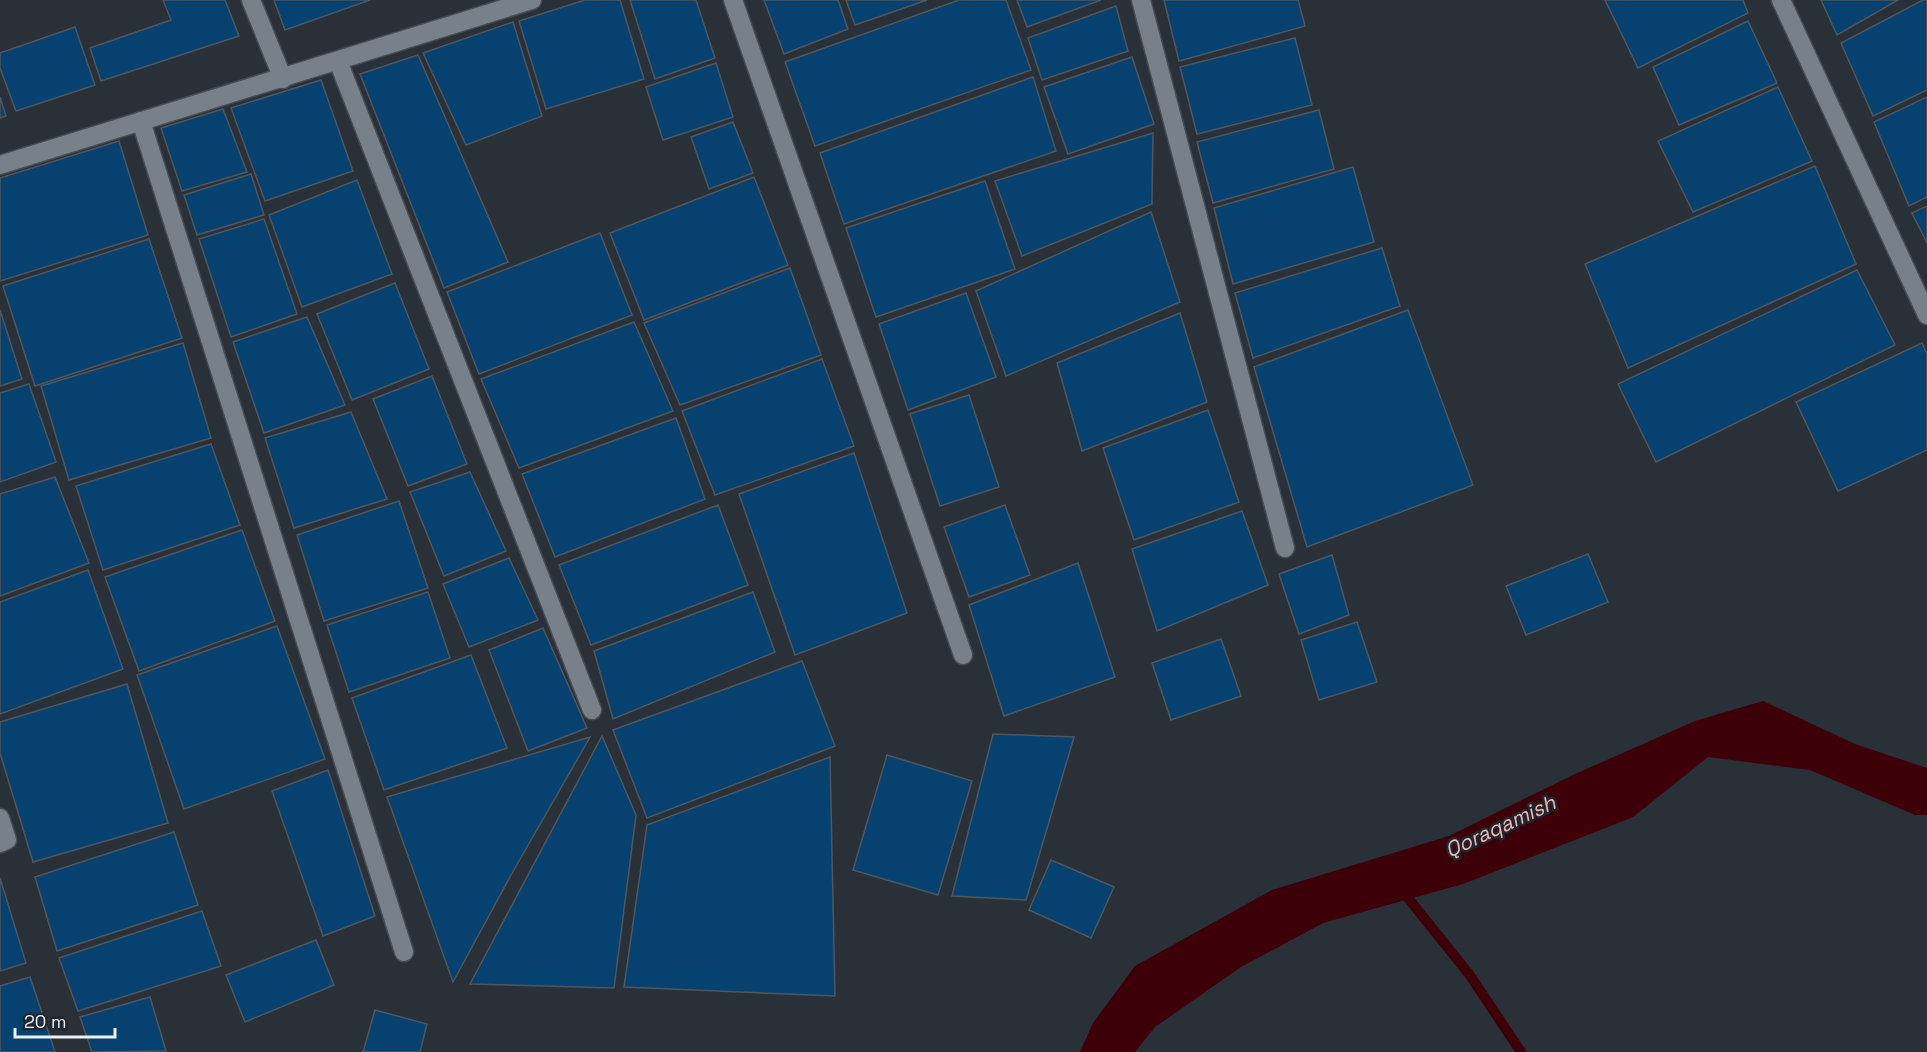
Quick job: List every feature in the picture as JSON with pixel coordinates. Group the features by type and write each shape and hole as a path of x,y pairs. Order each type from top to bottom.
{"street":[{"path":"251,0 283,79"},
{"path":"0,165 532,0"},
{"path":"733,0 963,655"},
{"path":"1141,0 1285,548"},
{"path":"1781,0 1927,315"},
{"path":"338,61 592,710"},
{"path":"141,122 404,952"},
{"path":"0,819 7,840 0,843"}],"water":[{"name":"Qoraqamish","path":"1763,701 1855,744 1927,768 1927,815 1915,815 1810,770 1708,757 1633,817 1463,884 1323,923 1241,967 1155,1027 1135,1052 1080,1052 1093,1023 1135,966 1272,890 1449,836 1573,775 1695,721"}],"building":[{"path":"163,0 225,0 239,36 101,81 90,48 171,20"},
{"path":"274,0 370,0 285,30"},
{"path":"585,0 620,0 644,79 546,109 519,21"},
{"path":"630,0 696,0 715,58 655,79"},
{"path":"764,0 838,0 848,29 784,54"},
{"path":"846,0 927,0 855,25"},
{"path":"959,0 1006,0 1031,70 815,146 785,62"},
{"path":"1017,0 1101,0 1027,27"},
{"path":"1164,0 1298,0 1305,26 1179,61"},
{"path":"1605,0 1743,0 1748,13 1638,68"},
{"path":"1821,0 1898,0 1837,35"},
{"path":"1927,0 1927,90 1873,116 1841,43"},
{"path":"1116,6 1128,51 1042,80 1028,38"},
{"path":"1748,21 1777,83 1679,125 1653,67"},
{"path":"513,22 542,116 466,145 423,53"},
{"path":"75,27 95,85 16,111 0,68 0,53"},
{"path":"1295,38 1312,105 1197,134 1180,67"},
{"path":"418,55 508,262 444,288 360,74"},
{"path":"1132,57 1154,124 1068,154 1044,87"},
{"path":"716,63 733,117 663,140 646,87"},
{"path":"1033,77 1056,151 844,224 820,153"},
{"path":"321,80 353,171 265,201 231,108"},
{"path":"1778,87 1812,161 1693,212 1658,141"},
{"path":"0,97 6,116 0,118"},
{"path":"1927,97 1927,197 1909,206 1874,122"},
{"path":"223,109 247,172 182,191 161,128"},
{"path":"1319,110 1334,169 1213,203 1197,142"},
{"path":"733,122 753,173 709,189 691,137"},
{"path":"1153,133 1152,204 1022,256 995,181"},
{"path":"119,141 148,235 0,281 0,178"},
{"path":"1815,166 1856,264 1628,368 1585,264"},
{"path":"1353,167 1374,242 1233,284 1214,208"},
{"path":"251,174 264,215 197,235 184,195"},
{"path":"754,177 788,265 644,320 610,233"},
{"path":"357,180 392,274 302,307 269,215"},
{"path":"985,181 1015,269 876,317 846,228"},
{"path":"1927,206 1927,243 1912,213"},
{"path":"1151,212 1180,302 1006,376 976,291"},
{"path":"264,219 297,314 231,337 199,239"},
{"path":"600,233 632,315 479,374 447,292"},
{"path":"149,239 182,338 35,386 3,286"},
{"path":"1382,248 1400,306 1253,358 1235,293"},
{"path":"790,268 821,355 680,405 644,323"},
{"path":"1857,270 1895,345 1656,462 1618,384"},
{"path":"395,283 429,369 352,400 317,314"},
{"path":"966,293 996,377 908,410 879,324"},
{"path":"0,310 22,379 0,386"},
{"path":"1408,310 1473,485 1307,547 1254,367"},
{"path":"1180,313 1207,402 1082,451 1057,363"},
{"path":"307,317 345,405 264,433 233,342"},
{"path":"634,322 673,411 519,468 481,379"},
{"path":"183,343 211,438 69,480 41,386"},
{"path":"1922,343 1927,354 1927,450 1838,491 1796,402"},
{"path":"822,359 854,446 715,495 682,411"},
{"path":"432,376 467,464 408,486 373,399"},
{"path":"29,384 56,462 0,482 0,393"},
{"path":"969,395 999,487 940,506 910,414"},
{"path":"1208,410 1239,502 1134,540 1103,448"},
{"path":"351,412 387,499 294,528 265,438"},
{"path":"676,418 705,499 555,557 522,474"},
{"path":"211,444 240,525 103,570 76,486"},
{"path":"854,453 907,613 795,655 739,494"},
{"path":"470,472 506,551 444,576 410,492"},
{"path":"55,477 89,563 0,596 0,494"},
{"path":"399,501 428,588 324,621 297,535"},
{"path":"718,505 748,585 591,645 559,565"},
{"path":"1005,505 1030,575 969,597 944,527"},
{"path":"1242,511 1268,585 1157,631 1132,549"},
{"path":"242,530 275,621 139,671 105,577"},
{"path":"1588,554 1608,602 1526,635 1506,586"},
{"path":"1332,555 1349,615 1299,634 1279,574"},
{"path":"509,558 538,620 469,647 443,584"},
{"path":"1078,563 1115,677 1004,716 969,605"},
{"path":"88,570 123,669 0,714 0,602"},
{"path":"428,592 450,658 349,692 327,625"},
{"path":"753,592 775,652 613,719 594,651"},
{"path":"1357,622 1377,682 1319,700 1301,640"},
{"path":"277,626 325,759 184,809 137,675"},
{"path":"543,628 587,728 528,751 489,650"},
{"path":"1221,639 1241,696 1171,720 1152,663"},
{"path":"471,655 507,748 384,790 352,698"},
{"path":"802,661 835,746 647,818 613,730"},
{"path":"127,684 168,823 33,862 0,753 0,722"},
{"path":"993,734 1074,737 1026,900 952,896"},
{"path":"602,736 636,815 614,988 470,984"},
{"path":"590,737 511,875 453,982 387,797"},
{"path":"887,755 972,781 938,895 853,870"},
{"path":"830,757 835,996 624,987 647,825"},
{"path":"328,770 375,916 323,936 272,791"},
{"path":"174,832 198,905 57,951 35,877"},
{"path":"1051,860 1114,887 1091,938 1029,910"},
{"path":"0,878 26,963 0,971"},
{"path":"202,911 221,966 78,1011 59,958"},
{"path":"316,940 334,985 245,1022 226,975"},
{"path":"30,977 55,1052 0,1052 0,986"},
{"path":"150,997 166,1051 92,1052 80,1017"},
{"path":"375,1010 427,1024 420,1052 363,1052"}],"waterway":[{"path":"1400,888 1469,974 1521,1052"}]}
